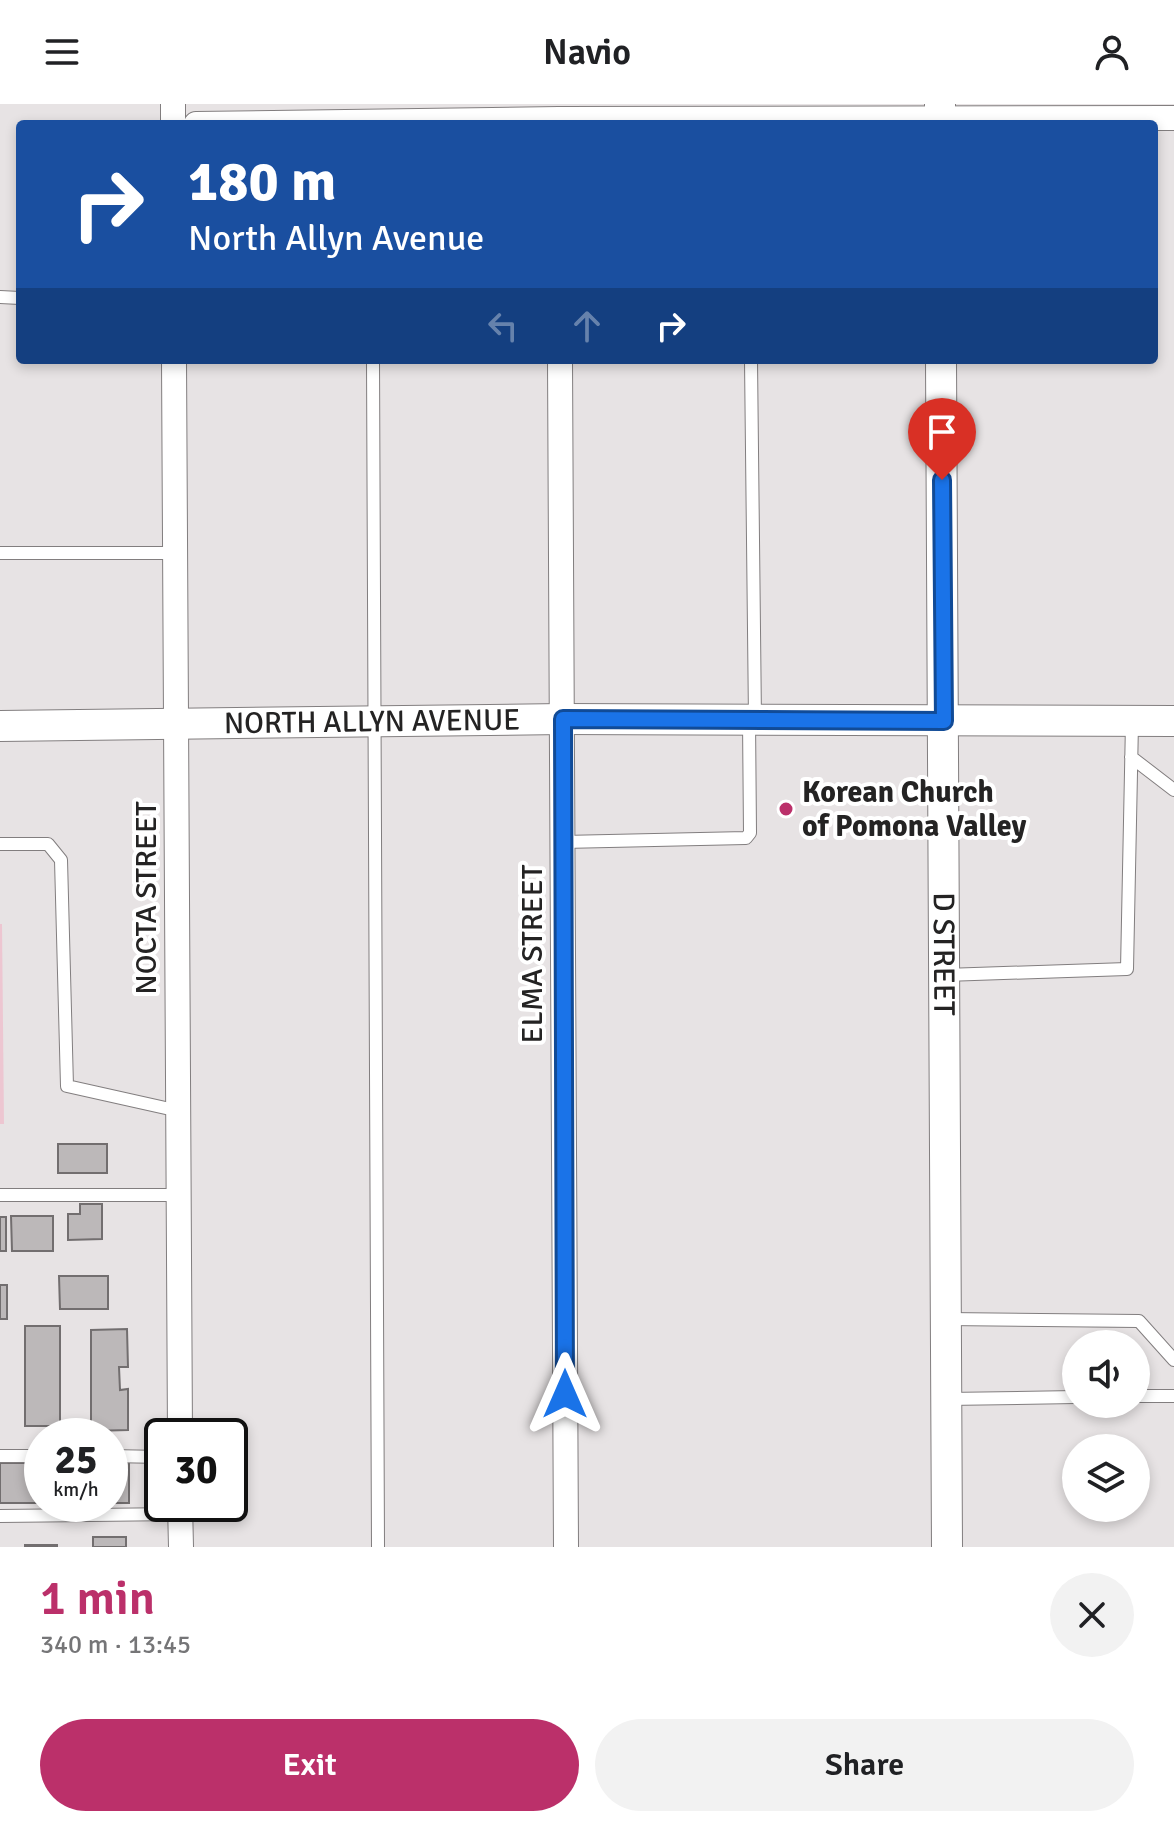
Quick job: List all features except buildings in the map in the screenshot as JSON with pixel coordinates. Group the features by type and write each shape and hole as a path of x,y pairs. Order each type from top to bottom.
{"street":[{"path":"380,120 399,113 559,116 724,112 743,120"},
{"path":"812,120 940,116 1174,118"},
{"name":"NOCTA STREET","path":"174,364 180,1418"},
{"name":"ELMA STREET","path":"560,364 566,1547"},
{"name":"D STREET","path":"941,364 947,1547"},
{"name":"NORTH ALLYN AVENUE","path":"0,726 563,719 1174,721"},
{"path":"180,1522 181,1547"}],"lane":[{"path":"373,364 378,1547"},
{"path":"563,842 746,838 750,833 751,364"},
{"path":"0,553 176,553"},
{"path":"945,975 1127,969 1132,721"},
{"path":"1131,757 1174,790"},
{"path":"0,844 48,844 61,860 67,1086 179,1111"},
{"path":"0,1195 179,1195"},
{"path":"946,1319 1139,1321 1174,1360"},
{"path":"1150,1396 1174,1396"},
{"path":"946,1399 1062,1397"},
{"path":"0,1456 24,1456"},
{"path":"0,1516 144,1510"}],"shaded area":[{"path":"2,924 4,1124 0,1124"}],"place":[{"name":"Korean Church of Pomona Valley","path":"786,809"}],"route":[{"path":"565,1394 563,719 944,721 942,480"}]}
